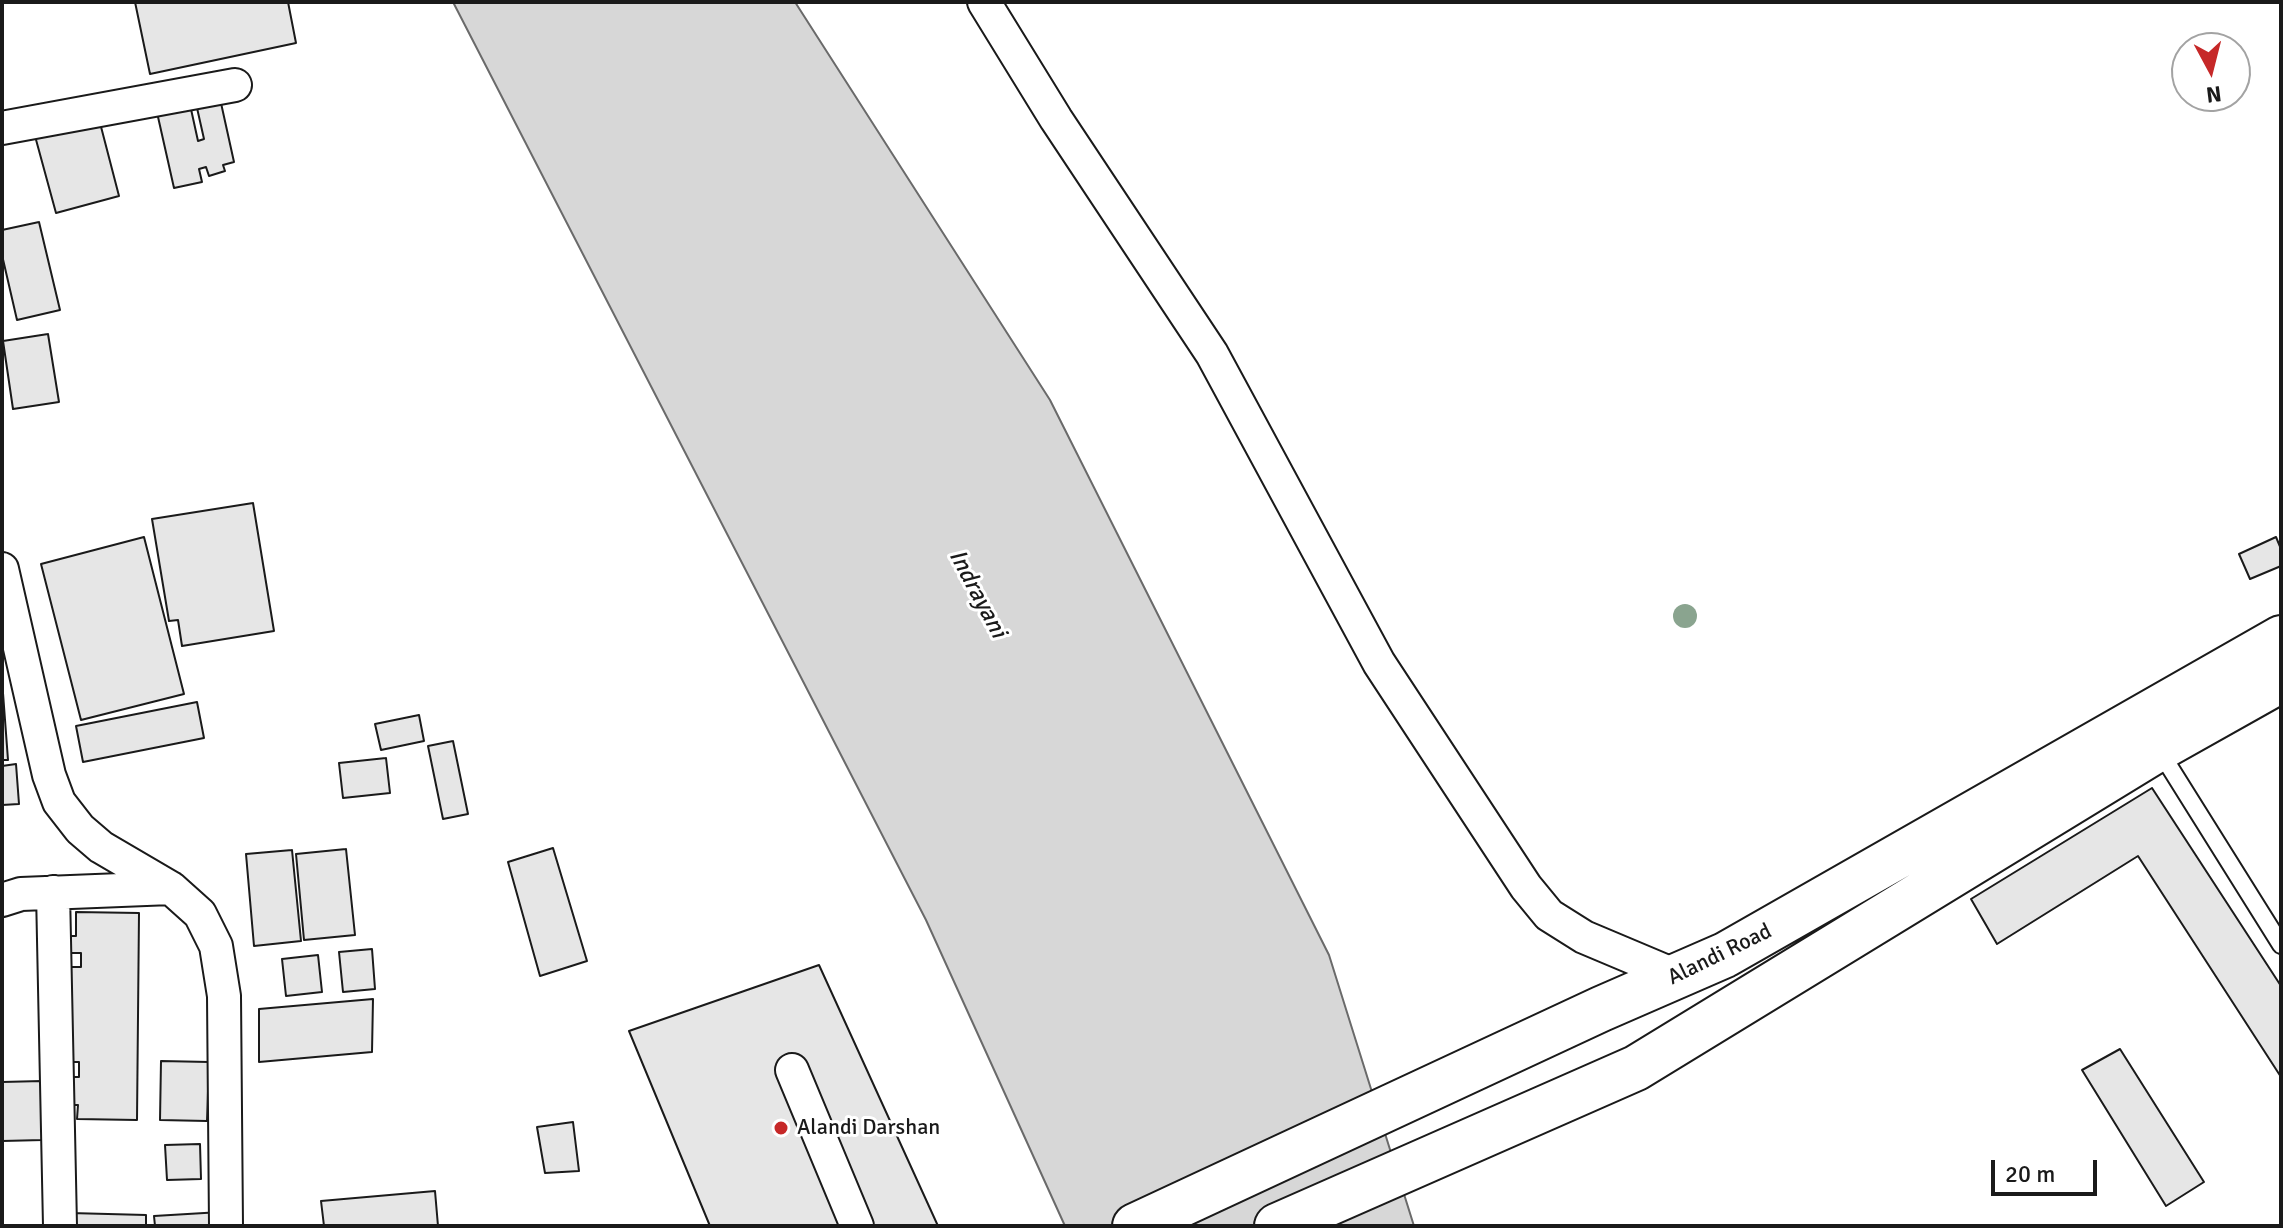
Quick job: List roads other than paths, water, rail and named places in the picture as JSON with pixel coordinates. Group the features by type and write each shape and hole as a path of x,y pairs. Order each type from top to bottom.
{"main road":[{"name":"Alandi Road","path":"1135,1226 1601,1009 1679,977 1817,904 2281,638"},
{"path":"1277,1226 1636,1068 2158,749 2281,680"},
{"path":"1817,904 1839,943"}],"street":[{"path":"984,2 1056,119 1212,354 1379,663 1526,887 1549,915 1584,937 1679,977"},
{"path":"2,128 235,85"},
{"path":"2,569 49,775 59,802 80,829 101,847 171,888 200,914 216,946 222,983 226,1226"},
{"path":"2,900 21,894 171,888"},
{"path":"53,892 60,1226"},
{"path":"792,1070 857,1226"}],"lane":[{"path":"2158,749 2281,945"}],"water":[{"name":"Indrayani","path":"453,2 795,2 1050,400 1329,955 1414,1226 1065,1226 926,920"}],"place":[{"name":"Alandi Darshan","path":"781,1128"}]}
